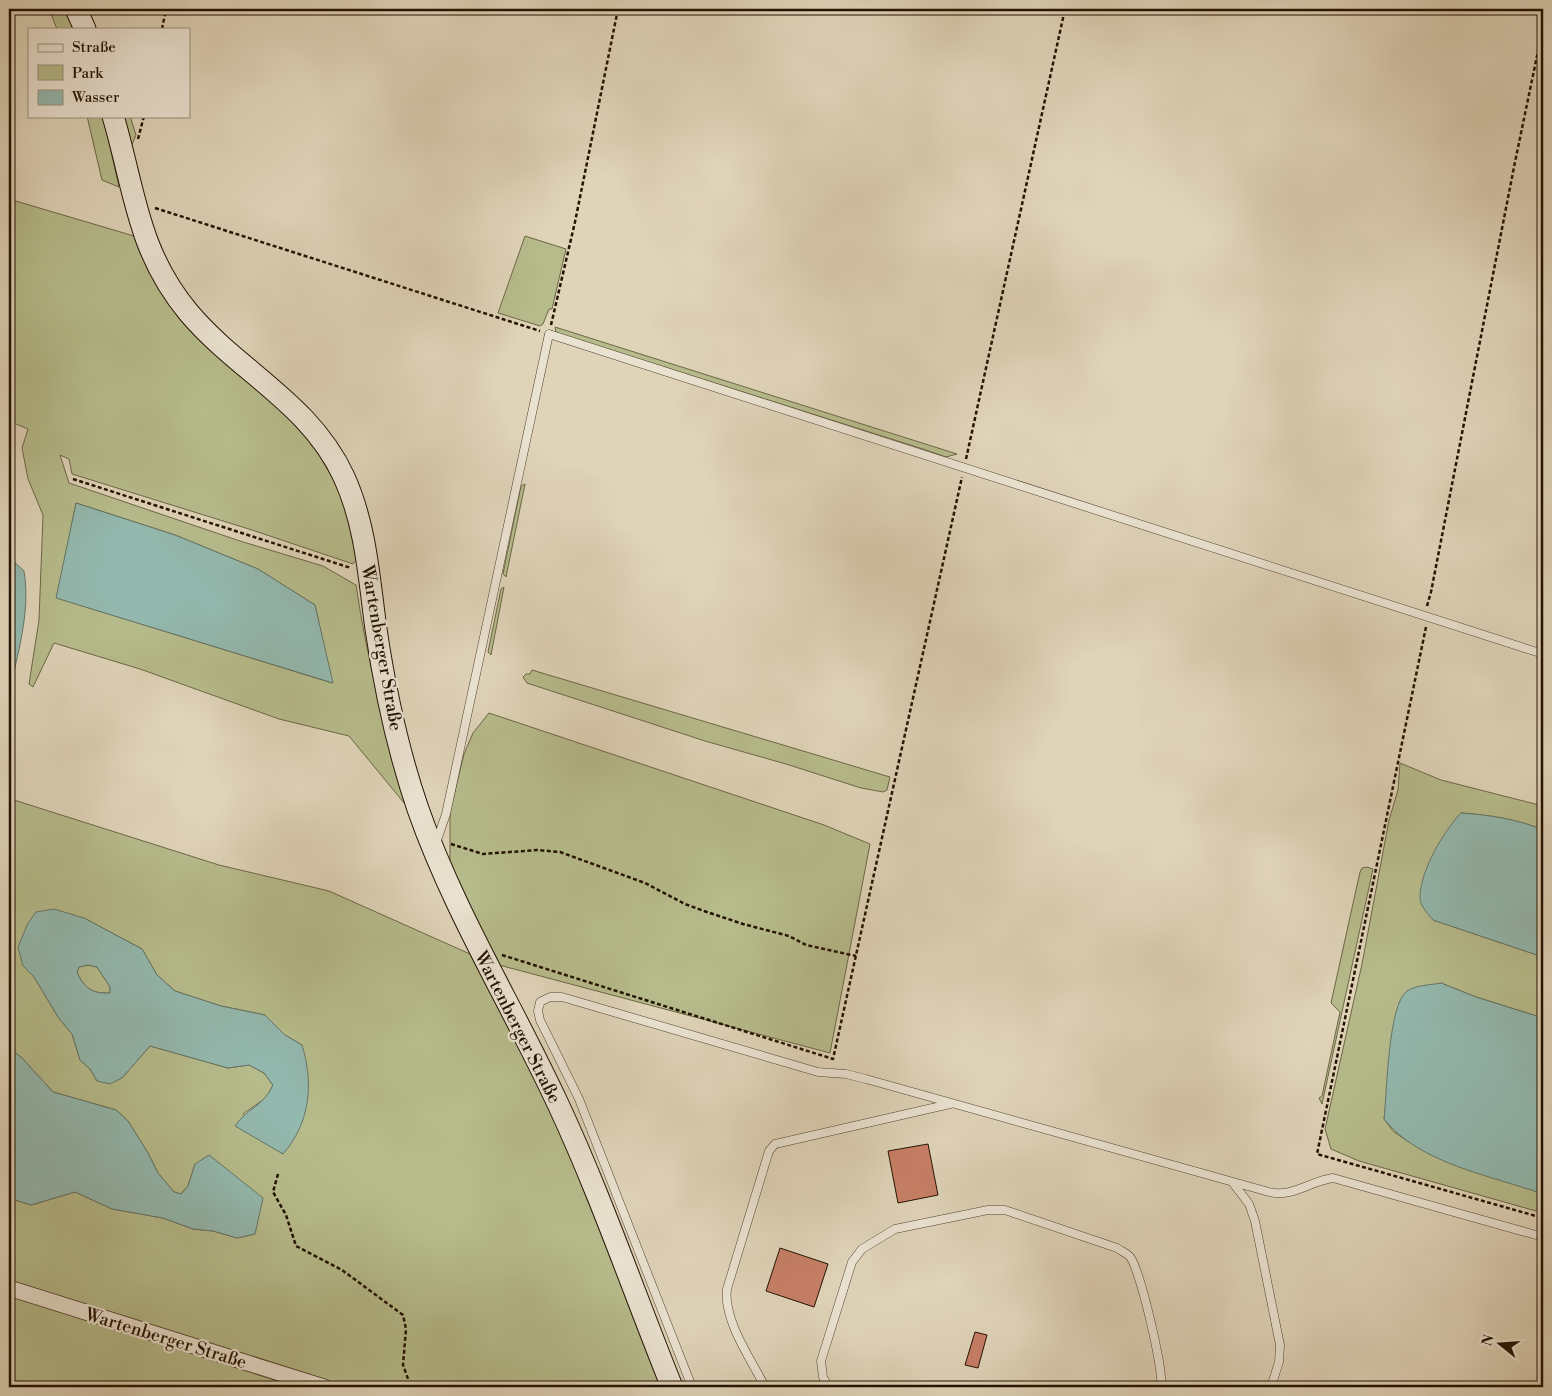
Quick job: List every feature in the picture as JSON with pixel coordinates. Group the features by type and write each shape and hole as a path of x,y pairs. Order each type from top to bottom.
{"main road":[{"path":"76,9 84,28"},
{"name":"Wartenberger Straße","path":"113,118 134,202 153,257 174,293 190,313 226,349 303,416 334,457 354,503 369,574 385,687 406,770 478,948 568,1126 672,1387"}],"street":[{"name":"Wartenberger Straße","path":"9,1288 324,1387"}],"lane":[{"path":"436,844 448,804 549,334 964,466 1543,654"},
{"path":"692,1387 582,1107 540,1020 538,1011 540,1002 550,998 562,997 818,1072 846,1074 1280,1195 1321,1180 1333,1178 1543,1237"},
{"path":"765,1387 730,1317 725,1303 727,1289 769,1150 776,1144 952,1103"},
{"path":"1231,1182 1249,1204 1255,1221 1280,1345 1279,1362 1271,1387"},
{"path":"828,1387 822,1377 821,1361 852,1262 862,1249 895,1229 981,1211 1005,1210 1117,1248 1130,1257 1139,1276 1156,1346 1160,1364 1161,1387"}],"path":[{"path":"162,28 166,9"},
{"path":"134,202 218,226 549,334 575,222 618,9"},
{"path":"478,948 833,1060 964,466 974,430 1065,9"},
{"path":"1543,27 1514,162 1432,592 1426,607 1426,636 1401,743 1317,1154 1543,1218"},
{"path":"73,479 369,574"},
{"path":"436,844 483,854 537,850 560,852 645,883 685,904 704,911 749,926 789,936 806,945 856,956"},
{"path":"278,1174 274,1192 286,1215 296,1246 342,1270 403,1315 406,1329 403,1365 411,1387"}],"green space":[{"path":"49,9 64,9 73,28 57,28"},
{"path":"87,118 103,118 119,187 102,180"},
{"path":"122,118 131,118 136,135 131,147"},
{"path":"9,199 134,236 150,271 285,411 315,447 342,495 357,559 353,564 252,530 72,474 69,459 60,455 69,483 240,541 323,566 356,585 378,698 409,809 349,736 279,719 140,669 54,643 33,687 29,684 39,620 43,515 28,479 22,448 28,429 9,421","holes":["76,503 175,535 258,569 315,605 332,683 57,598"]},
{"path":"525,236 566,249 552,309 549,309 543,324 540,326 498,313"},
{"path":"555,327 957,454 946,457 560,334 556,332"},
{"path":"525,484 506,577 503,574 521,486"},
{"path":"504,587 491,655 488,652 501,589"},
{"path":"532,670 890,777 887,790 883,792 861,788 705,741 527,683 523,677 526,674 530,674"},
{"path":"489,713 824,825 870,844 830,1053 499,965 450,871 450,812 464,754 473,733"},
{"path":"1400,763 1441,780 1543,806 1543,830 1503,818 1461,813 1433,920 1543,957 1543,1018 1476,997 1441,983 1388,1087 1384,1119 1393,1131 1407,1141 1543,1194 1543,1213 1359,1161 1331,1149 1325,1129 1362,964 1389,820 1398,790"},
{"path":"9,782 14,800 219,865 329,891 470,954 546,1096 663,1387 348,1387 9,1280 9,1198 31,1205 75,1192 112,1209 163,1218 193,1229 213,1231 237,1238 255,1234 195,1164 188,1186 181,1194 174,1192 158,1173 128,1121 116,1110 53,1092 22,1058 9,1048","holes":["84,918 142,949 157,975 175,991 221,1006 265,1015 285,1035 302,1045 282,1154 243,1114 267,1097 273,1085 264,1073 249,1065 228,1068 150,1046 122,1078 97,1081 90,1069 80,1060 72,1034 58,1017 34,977"]},
{"path":"1362,868 1373,869 1322,1104 1319,1098 1322,1096 1340,1012 1331,1003 1360,872"},
{"path":"88,965 97,967 110,987 110,993 93,991 86,986 77,972 79,967"},
{"path":"11,1295 298,1387 9,1387"}],"water":[{"path":"76,503 175,535 258,569 315,605 333,683 56,598"},
{"path":"9,557 24,571 26,602 22,633 9,695"},
{"path":"1461,813 1503,818 1543,830 1543,957 1433,920 1422,906 1420,899 1421,886 1429,863 1447,830"},
{"path":"54,909 84,918 142,949 157,975 175,991 221,1006 265,1015 285,1035 302,1045 308,1074 307,1102 299,1129 283,1154 235,1126 265,1098 273,1085 264,1073 249,1065 228,1068 150,1046 122,1078 110,1084 97,1081 90,1069 80,1060 72,1034 58,1017 34,977 23,966 18,947 28,923 36,912","holes":["88,965 97,967 110,987 110,993 89,989 77,972 79,967"]},
{"path":"1441,983 1476,997 1543,1018 1543,1194 1479,1174 1436,1157 1416,1147 1384,1119 1392,1031 1401,999 1411,989"},
{"path":"9,1048 22,1058 53,1092 116,1110 128,1121 158,1173 174,1192 181,1194 188,1186 195,1164 209,1155 263,1198 255,1234 237,1238 213,1231 193,1229 163,1218 112,1209 75,1192 31,1205 9,1198"}],"building":[{"path":"928,1144 938,1195 898,1203 888,1151"},
{"path":"780,1248 828,1264 814,1307 766,1291"},
{"path":"975,1332 987,1335 978,1368 965,1365"}]}
